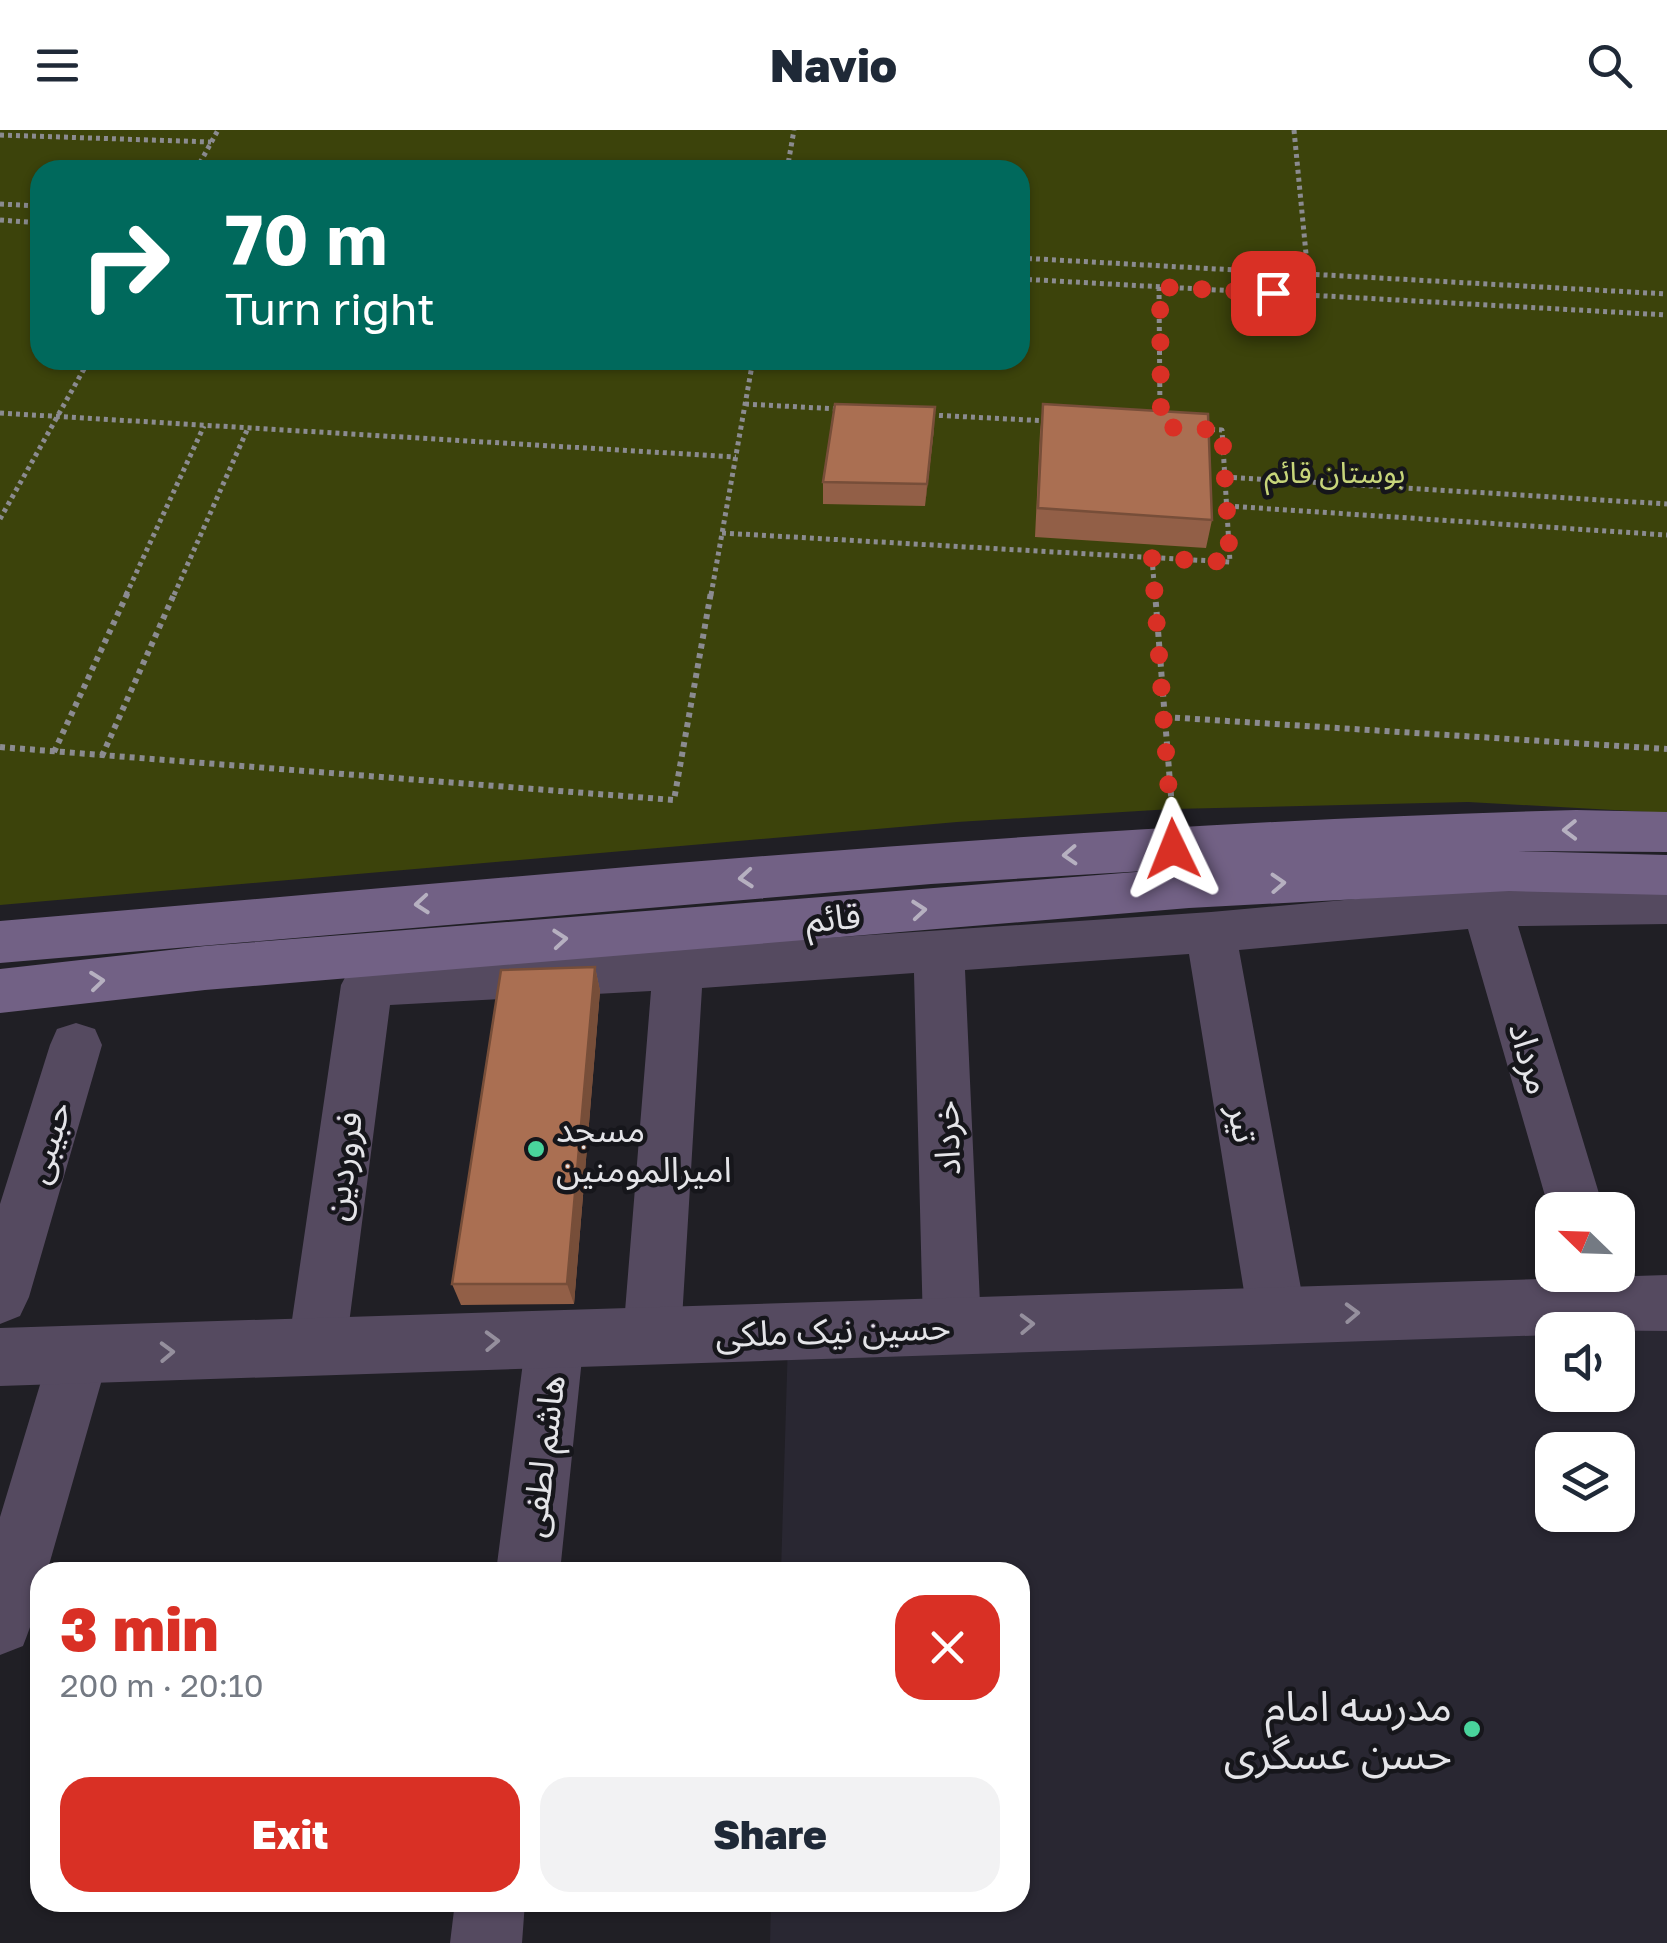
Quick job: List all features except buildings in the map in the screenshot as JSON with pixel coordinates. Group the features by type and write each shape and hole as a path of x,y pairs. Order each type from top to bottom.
{"main road":[{"name":"قائم","path":"0,942 931,864 1421,834 1667,832"},
{"name":"قائم","path":"0,991 225,967 1189,888 1509,871 1667,875"}],"street":[{"path":"652,1336 678,969 1211,932 1487,907 1667,904"},
{"name":"مرداد","path":"1487,907 1571,1192"},
{"name":"تیر","path":"1211,932 1277,1316"},
{"name":"خرداد","path":"939,950 952,1326"},
{"name":"فروردین","path":"317,1347 367,985 678,969"},
{"name":"حبیبی","path":"0,1296 76,1044"},
{"name":"حسین نیک ملکی","path":"0,1357 1277,1316 1574,1292"},
{"name":"حسین نیک ملکی","path":"1609,1292 1667,1303"},
{"name":"هاشم لطفی","path":"529,1562 555,1339"},
{"path":"0,1624 79,1354"},
{"path":"486,1943 489,1912"}],"path":[{"path":"202,160 218,130"},
{"path":"789,160 794,130"},
{"path":"1294,130 1310,295"},
{"path":"0,134 212,142"},
{"path":"0,204 30,206"},
{"path":"0,220 30,222"},
{"path":"1030,259 1667,294"},
{"path":"1030,280 1667,315"},
{"path":"1160,287 1161,427"},
{"path":"0,518 83,370"},
{"path":"0,748 674,800 751,370"},
{"path":"745,404 844,410"},
{"path":"0,413 736,456"},
{"path":"923,414 1062,422"},
{"path":"54,752 204,426"},
{"path":"102,756 248,428"},
{"path":"722,533 1230,562 1222,430 1192,429"},
{"path":"1225,477 1667,504"},
{"path":"1227,506 1667,535"},
{"path":"1152,558 1173,849"},
{"path":"1164,716 1667,748"}],"shaded area":[{"path":"1667,1318 1667,1943 770,1943 771,1912 1030,1912 1030,1562 781,1562 788,1341 1535,1321 1535,1412 1635,1412 1635,1319"}],"green space":[{"name":"بوستان قائم","path":"0,130 1667,130 1667,813 1468,802 1172,809 957,822 0,905"}],"place":[{"name":"مسجد امیرالمومنین","path":"536,1149"},
{"name":"مدرسه امام حسن عسگری","path":"1472,1729"}],"route":[{"path":"1173,849 1152,558 1230,562 1222,430 1161,427 1160,287 1273,293"}]}
